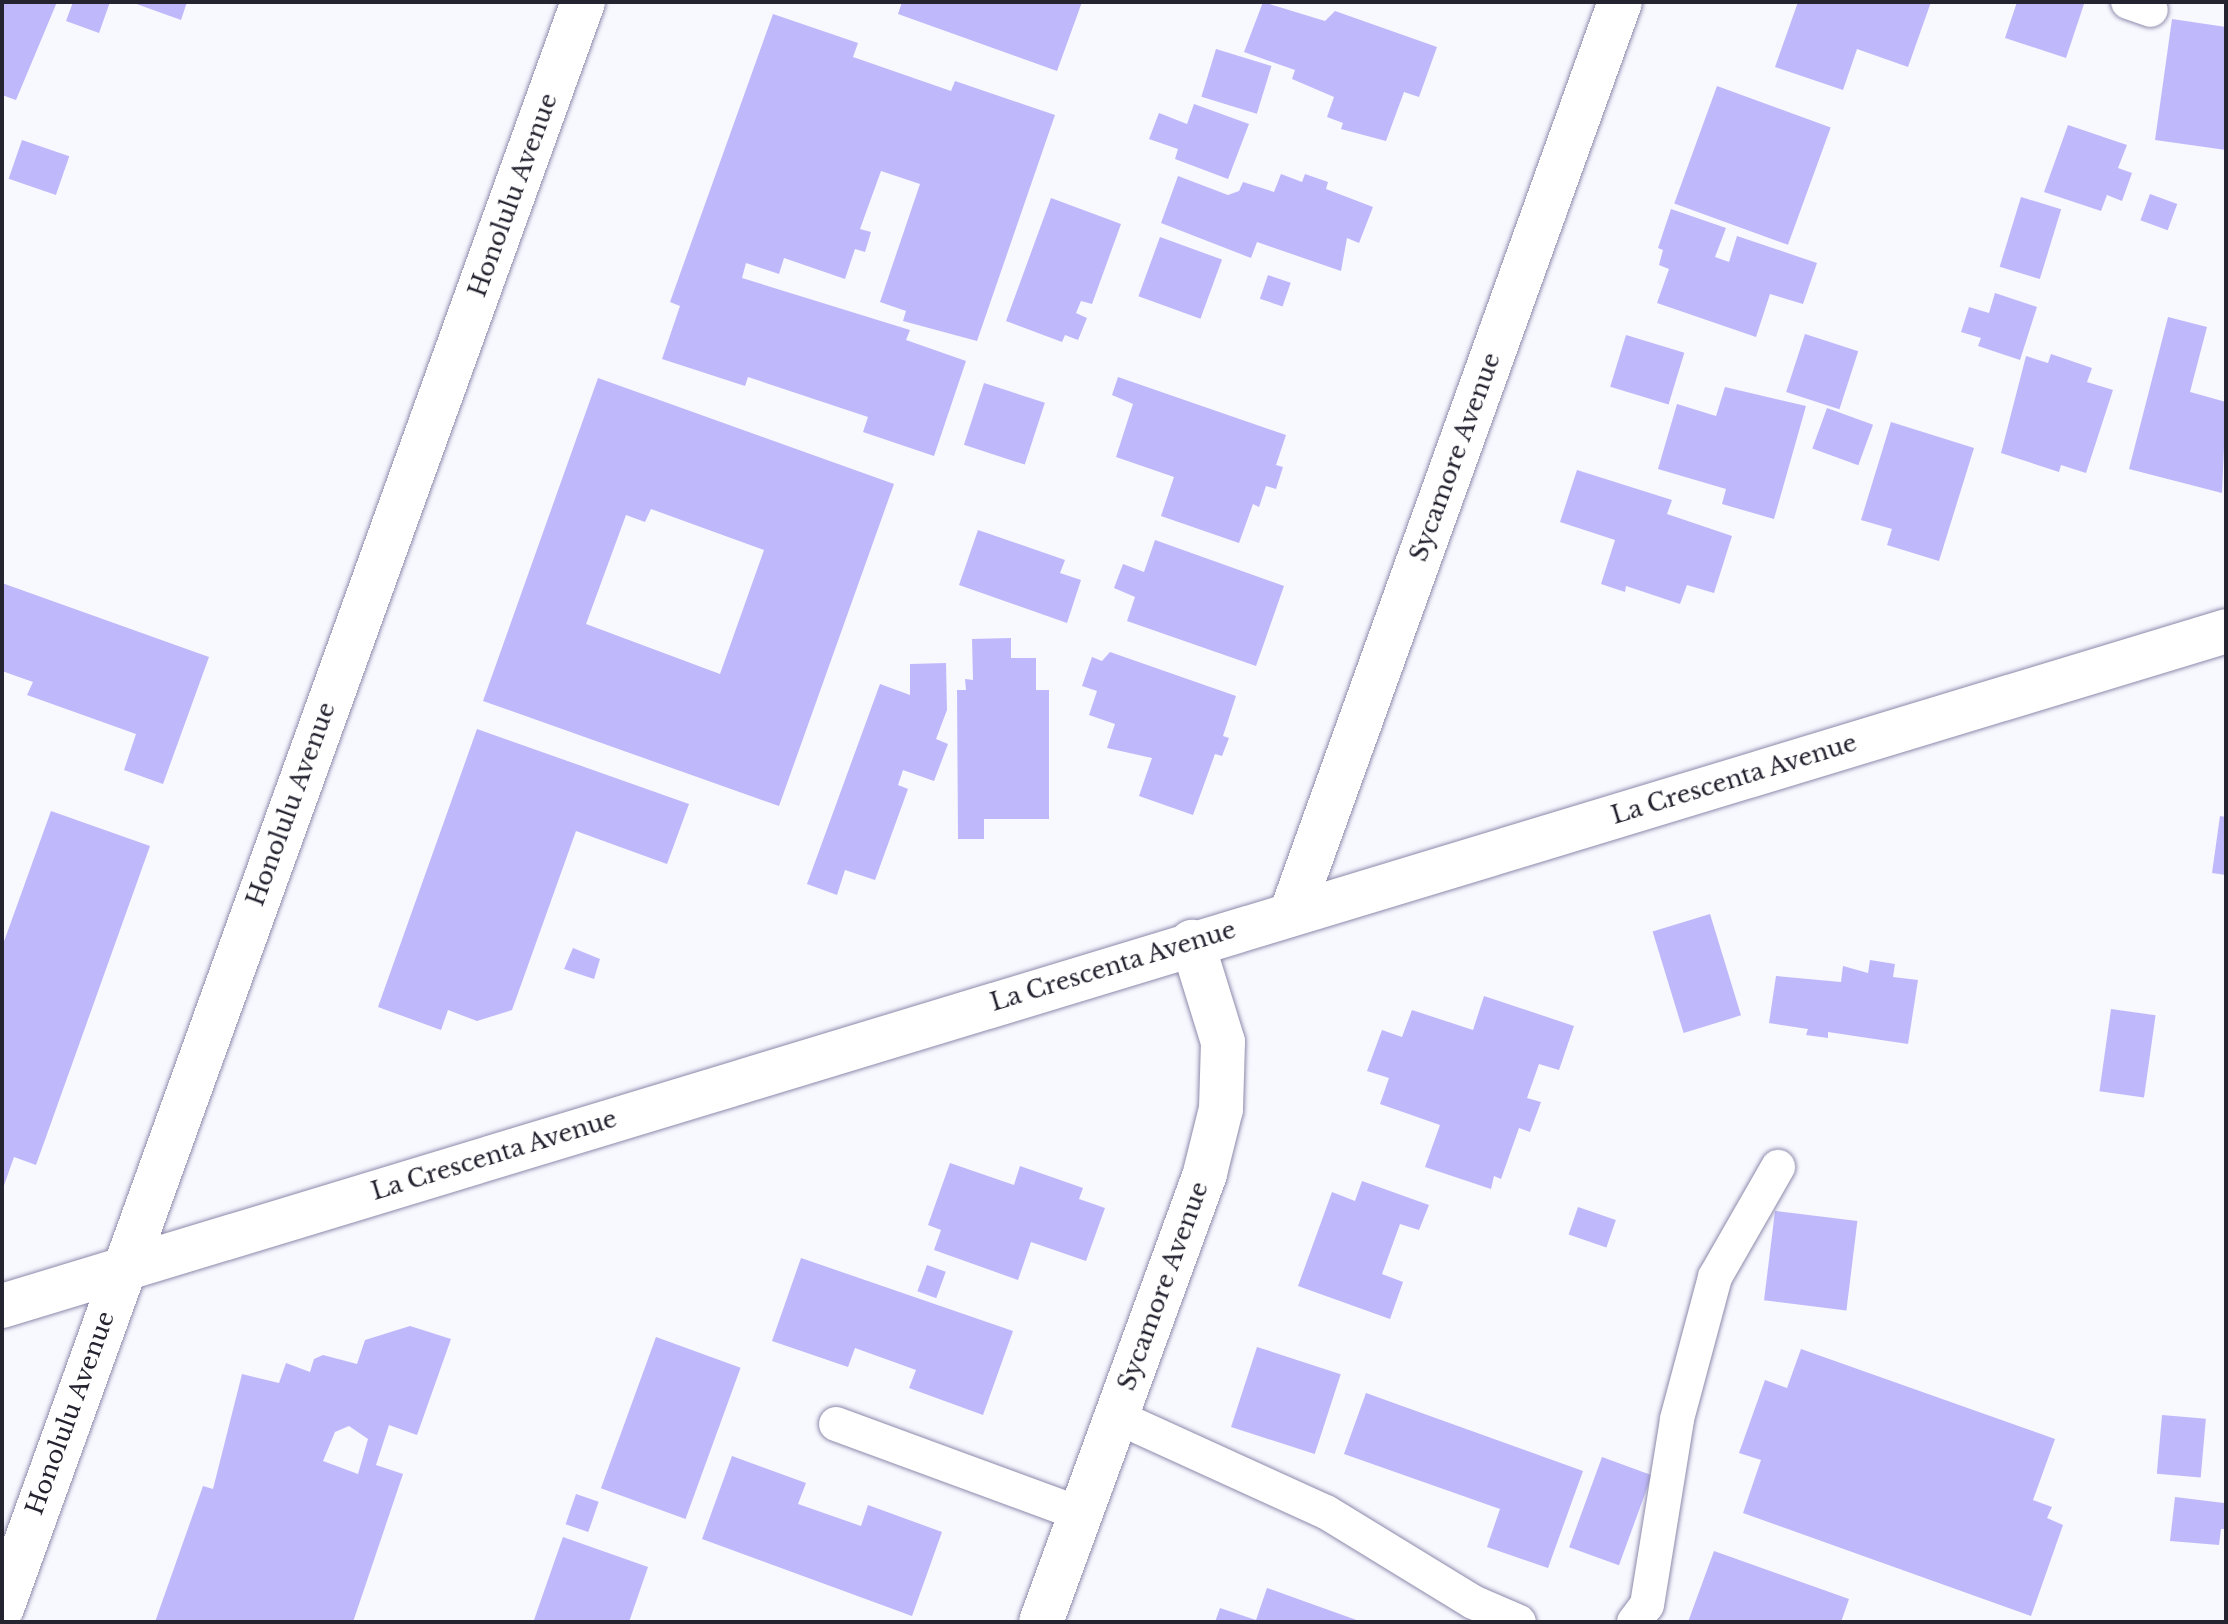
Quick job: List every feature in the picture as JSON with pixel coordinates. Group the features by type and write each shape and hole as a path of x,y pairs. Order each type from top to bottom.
{"street":[{"name":"Honolulu Avenue","path":"2,1608 122,1269 583,2"},
{"name":"Sycamore Avenue","path":"1292,911 1620,2"},
{"name":"La Crescenta Avenue","path":"2,1306 1292,911 2226,631"},
{"name":"Sycamore Avenue","path":"1041,1622 1205,1173 1221,1109 1223,1042 1192,942"}],"lane":[{"path":"1634,1622 1647,1605 1677,1419 1715,1277 1778,1167"},
{"path":"1115,1416 1326,1512 1473,1602 1519,1622"},
{"path":"836,1424 1080,1514"}],"building":[{"path":"2,2 57,2 16,100 2,95"},
{"path":"73,2 110,2 99,33 66,21"},
{"path":"131,2 187,2 181,20"},
{"path":"902,2 1082,2 1057,71 898,14"},
{"path":"1263,2 1325,21 1335,11 1437,47 1419,97 1404,92 1386,141 1341,129 1343,123 1327,117 1334,97 1292,79 1295,70 1244,52"},
{"path":"1798,2 1931,2 1908,67 1857,49 1843,90 1775,67"},
{"path":"2017,2 2084,4 2066,58 2005,38"},
{"path":"773,14 858,43 853,57 951,91 955,81 1055,115 977,341 903,321 906,311 880,302 920,184 881,171 860,229 871,232 865,252 855,249 845,279 784,258 779,274 746,263 742,278 910,330 906,340 966,361 934,456 863,432 868,417 748,377 745,386 662,359 680,306 670,302"},
{"path":"2172,19 2226,27 2226,150 2155,140"},
{"path":"1216,49 1271,66 1257,114 1201,97"},
{"path":"1717,86 1831,127 1788,245 1674,203"},
{"path":"1194,104 1249,124 1228,179 1175,159 1178,149 1149,139 1159,113 1187,124"},
{"path":"2068,125 2127,145 2118,168 2132,173 2122,201 2107,195 2101,211 2044,192"},
{"path":"22,140 69,156 56,195 9,179"},
{"path":"1281,174 1302,182 1305,174 1328,182 1326,189 1373,207 1359,243 1347,238 1341,271 1257,242 1251,258 1161,223 1178,176 1228,195 1239,191 1243,182 1274,192"},
{"path":"2150,194 2177,204 2168,230 2140,220"},
{"path":"2021,197 2061,209 2040,279 2000,267"},
{"path":"1051,198 1121,224 1092,304 1081,301 1076,313 1087,318 1078,340 1065,335 1062,342 1006,321"},
{"path":"1671,209 1726,228 1715,257 1729,262 1737,236 1817,263 1803,304 1770,294 1756,337 1657,303 1669,269 1659,265 1663,250 1658,248"},
{"path":"1160,237 1222,260 1200,319 1138,296"},
{"path":"1268,275 1291,283 1283,306 1260,299"},
{"path":"1995,293 2037,307 2020,360 1978,346 1981,338 1961,332 1969,307 1989,313"},
{"path":"2168,317 2207,327 2190,392 2226,402 2222,493 2129,469"},
{"path":"1805,334 1858,351 1839,409 1786,392"},
{"path":"1626,335 1684,353 1669,404 1610,387"},
{"path":"2051,354 2092,368 2087,382 2113,390 2086,473 2061,465 2059,472 2001,453 2026,356 2048,363"},
{"path":"1118,377 1286,435 1276,465 1283,467 1276,489 1266,486 1259,507 1253,504 1239,543 1161,516 1174,477 1116,457 1133,404 1112,395"},
{"path":"598,378 894,484 779,806 483,701","holes":["651,509 764,550 720,674 586,624 626,515 645,522"]},
{"path":"984,383 1045,403 1025,465 964,445"},
{"path":"1725,387 1806,406 1774,519 1722,504 1726,489 1658,469 1677,404 1716,416"},
{"path":"1827,408 1873,425 1858,465 1812,448"},
{"path":"1891,422 1974,448 1939,561 1887,545 1892,529 1861,520"},
{"path":"1577,470 1672,500 1667,514 1732,536 1714,593 1687,585 1680,604 1626,586 1625,592 1601,584 1615,540 1560,522"},
{"path":"978,530 1065,560 1060,573 1081,580 1067,623 959,585"},
{"path":"1155,540 1284,586 1256,666 1127,621 1135,597 1114,588 1123,564 1144,572"},
{"path":"2,583 209,657 163,784 124,770 136,734 27,695 33,682 2,671"},
{"path":"1011,638 1011,658 1036,658 1036,690 1049,690 1049,819 984,819 984,839 958,839 957,690 966,690 965,679 973,680 972,639"},
{"path":"1110,652 1236,696 1223,736 1229,738 1222,756 1215,754 1193,815 1139,796 1152,758 1107,748 1115,724 1089,715 1097,691 1082,686 1092,657 1102,661"},
{"path":"946,663 947,710 936,739 948,744 934,781 903,770 898,785 908,789 875,880 845,870 837,895 807,884 880,684 910,695 910,664"},
{"path":"477,729 689,804 667,864 576,831 512,1010 477,1021 448,1010 441,1030 378,1007"},
{"path":"51,811 150,846 36,1165 14,1157 2,1191 2,947"},
{"path":"2220,816 2226,817 2226,875 2212,873"},
{"path":"1710,914 1741,1015 1684,1033 1653,932"},
{"path":"573,948 600,959 594,979 564,969"},
{"path":"1870,960 1895,964 1893,977 1918,980 1908,1044 1828,1032 1828,1038 1806,1035 1808,1029 1769,1023 1776,976 1841,982 1843,966 1868,973"},
{"path":"1484,996 1574,1026 1559,1070 1539,1064 1527,1098 1541,1102 1530,1132 1519,1128 1501,1179 1494,1176 1491,1189 1425,1167 1440,1125 1380,1104 1389,1078 1367,1071 1382,1030 1402,1037 1412,1010 1473,1030"},
{"path":"2111,1009 2156,1015 2144,1097 2099,1091"},
{"path":"950,1163 1014,1185 1020,1166 1083,1188 1079,1199 1105,1208 1086,1261 1031,1242 1018,1280 934,1250 941,1230 928,1225"},
{"path":"1362,1181 1429,1205 1419,1230 1400,1224 1382,1274 1403,1282 1390,1319 1298,1286 1332,1192 1355,1201"},
{"path":"1578,1207 1616,1220 1606,1247 1569,1234"},
{"path":"1775,1211 1857,1221 1846,1310 1764,1300"},
{"path":"801,1258 1013,1331 983,1415 909,1388 916,1370 855,1348 848,1367 772,1341"},
{"path":"927,1265 946,1272 936,1298 917,1291"},
{"path":"410,1326 451,1339 417,1435 389,1425 376,1465 403,1474 353,1622 155,1622 203,1486 213,1489 242,1374 279,1383 286,1363 310,1372 314,1359 323,1355 357,1364 365,1340","holes":["349,1426 368,1439 358,1474 323,1461 335,1432"]},
{"path":"656,1337 741,1368 686,1519 601,1488"},
{"path":"1257,1347 1341,1374 1315,1454 1231,1427"},
{"path":"1801,1349 2055,1439 2033,1500 2052,1507 2047,1518 2063,1525 2031,1616 1743,1513 1761,1460 1739,1453 1765,1380 1787,1388"},
{"path":"1366,1393 1583,1471 1548,1568 1487,1547 1500,1509 1344,1454"},
{"path":"2162,1415 2206,1419 2201,1478 2157,1474"},
{"path":"732,1456 806,1483 798,1504 861,1526 868,1505 942,1532 912,1616 702,1539"},
{"path":"1602,1457 1652,1475 1619,1565 1569,1547"},
{"path":"576,1494 599,1502 588,1532 566,1524"},
{"path":"2175,1497 2224,1503 2226,1529 2221,1529 2219,1545 2170,1541"},
{"path":"563,1537 648,1567 629,1622 534,1620"},
{"path":"1714,1551 1849,1599 1841,1622 1688,1622"},
{"path":"1267,1588 1362,1622 1215,1622 1220,1608 1256,1620"}]}
